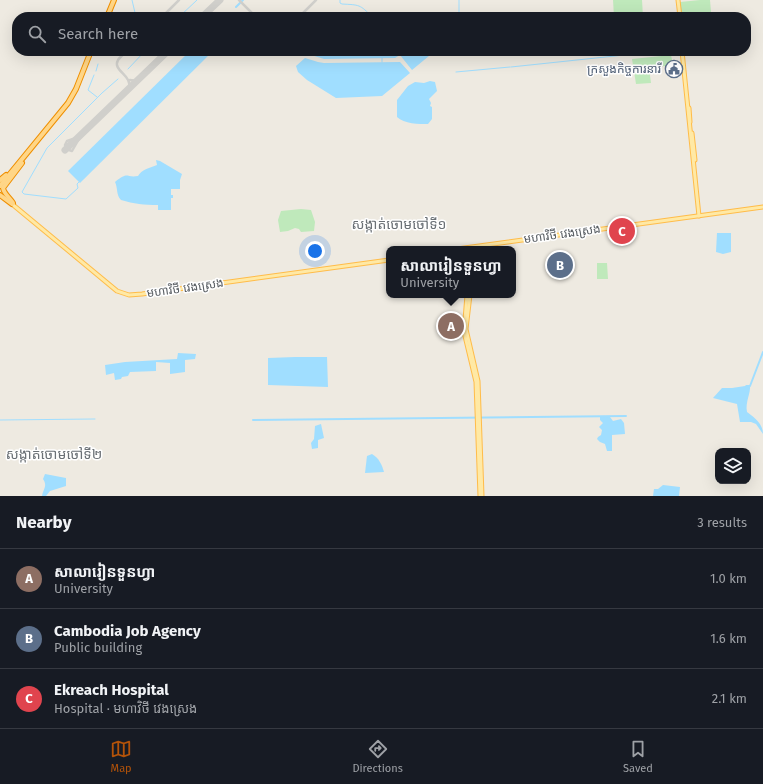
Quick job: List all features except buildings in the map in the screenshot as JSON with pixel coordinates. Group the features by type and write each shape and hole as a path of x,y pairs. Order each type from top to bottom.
{"highway":[{"path":"108,12 113,0"},
{"path":"2,184 72,102 80,87 91,56"},
{"path":"2,184 11,171 20,162"},
{"path":"12,203 9,196 4,192 3,188 20,162"},
{"path":"1,194 12,203"},
{"path":"1,194 12,203"}],"main road":[{"path":"677,0 678,12"},
{"path":"684,56 700,216"},
{"name":"មហាវិថី វេងស្រេង","path":"12,203 117,291 123,294 134,295 386,259"},
{"name":"មហាវិថី វេងស្រេង","path":"487,246 763,208"},
{"path":"469,298 465,321 475,378 481,496"}],"green space":[{"path":"613,0 642,0 643,12 614,12"},
{"path":"710,0 711,12 681,12 680,2"},
{"path":"671,56 673,65 649,68 651,83 636,84 632,59"},
{"path":"301,209 311,210 315,222 314,231 301,232 299,229 295,228 280,232 278,220 281,211"},
{"path":"597,263 607,263 608,279 597,279"}],"water":[{"path":"185,56 208,56 80,183 68,171"},
{"path":"314,56 398,56 395,58 324,59"},
{"path":"401,56 429,56 412,70"},
{"path":"305,58 324,63 400,62 410,73 382,96 336,98 307,80 298,72 296,66"},
{"path":"430,81 435,82 437,91 429,99 431,103 430,106 432,107 432,119 428,124 416,124 404,121 397,117 397,100 408,86 415,82 424,83"},
{"path":"156,160 182,174 180,189 171,189 171,195 173,195 173,198 171,198 171,210 158,210 158,205 139,204 121,200 118,196 115,182 125,176 138,176 144,170 157,165"},
{"path":"717,233 731,233 731,252 723,254 716,252"},
{"path":"178,353 196,354 195,359 185,360 185,372 170,374 170,363 156,362 156,371 130,372 128,376 115,380 114,373 106,375 105,365 125,362 177,359"},
{"path":"327,357 328,387 268,385 268,358"},
{"path":"750,385 747,412 760,424 763,434 756,424 751,422 740,422 737,404 713,398 722,388 732,388"},
{"path":"600,417 610,417 613,421 621,419 624,423 625,434 612,435 612,451 607,451 605,444 597,439 601,435 602,430 599,427 603,423 600,420"},
{"path":"321,424 324,438 318,440 318,448 312,449 311,443 314,439 315,426"},
{"path":"372,454 380,462 384,472 365,473 367,456"},
{"path":"45,474 66,478 66,486 50,491 46,496 42,496 45,486 43,479"},
{"path":"663,485 680,487 679,496 653,496 654,489 658,489"}],"waterway":[{"path":"132,0 135,12"},
{"path":"184,12 197,0"},
{"path":"236,7 243,0"},
{"path":"340,0 340,3 342,4 356,5 362,7 367,12"},
{"path":"459,0 459,12"},
{"path":"128,69 140,56"},
{"path":"511,67 615,56"},
{"path":"96,71 98,64"},
{"path":"456,72 510,67"},
{"path":"94,75 88,90 97,97"},
{"path":"79,182 77,184 78,188 66,199 24,194 22,192 47,148 118,79"},
{"path":"750,386 763,352"},
{"path":"253,420 626,416"},
{"path":"0,420 95,419"}],"taxiway":[{"path":"167,12 179,0"},
{"path":"239,0 251,12"},
{"path":"304,12 316,0"},
{"path":"122,56 118,60 117,64 128,80 129,89"},
{"path":"130,80 137,81"},
{"path":"79,137 67,141 65,145 66,149 72,151 80,137"}],"runway":[{"path":"207,12 220,0"},
{"path":"65,150 163,56"}],"place":[{"name":"ក្រសួងកិច្ចការនារី","path":"674,69"},
{"name":"Ekreach Hospital","path":"622,231"},
{"name":"Cambodia Job Agency","path":"560,265"},
{"name":"សាលារៀនទួនហ្វា","path":"451,326"}],"district":[{"name":"សង្កាត់ចោមចៅទី១","path":"399,224"},
{"name":"សង្កាត់ចោមចៅទី២","path":"54,454"}]}
